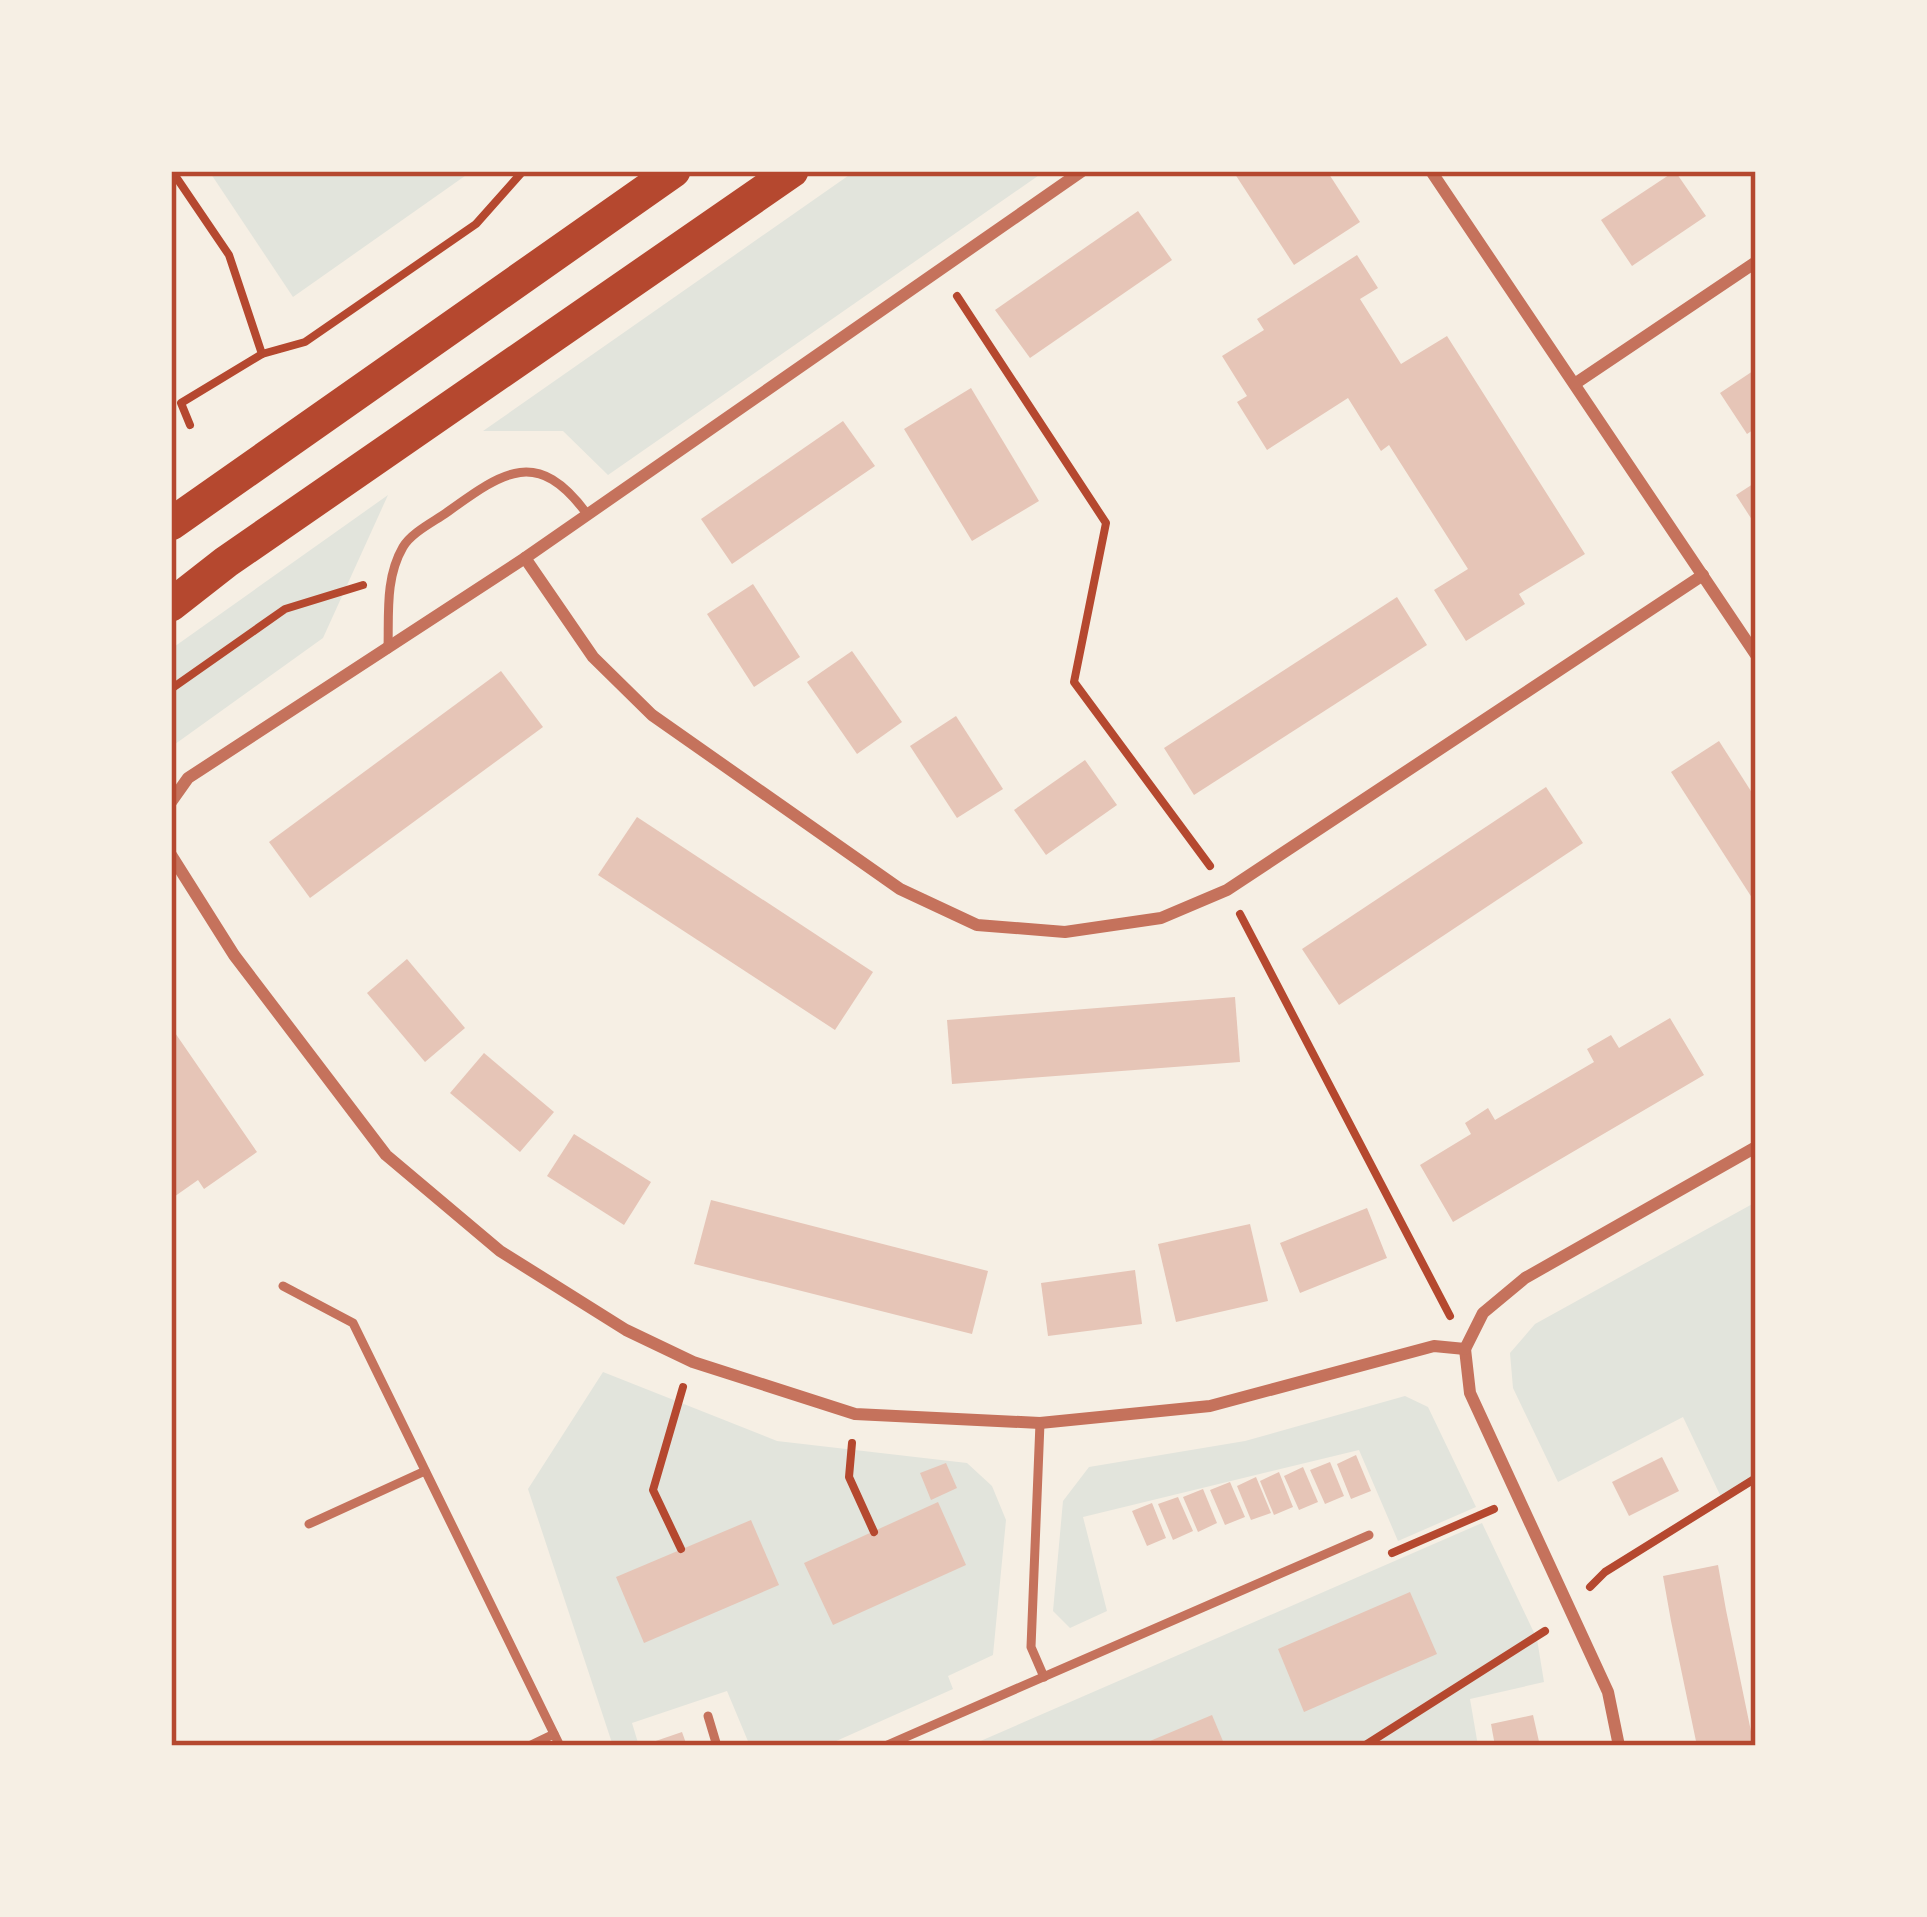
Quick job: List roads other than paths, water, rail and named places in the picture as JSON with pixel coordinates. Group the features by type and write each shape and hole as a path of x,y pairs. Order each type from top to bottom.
{"highway":[{"path":"171,524 674,171"},
{"path":"171,605 226,562 792,171"}],"street":[{"path":"171,802 188,778 525,558 1082,171"},
{"path":"1431,171 1756,655"},
{"path":"1576,383 1756,262"},
{"path":"525,558 592,657 652,715 900,889 977,925 1065,932 1161,918 1227,890 1703,575"},
{"path":"171,855 234,955 386,1155 500,1250 626,1330 693,1363 855,1414 1040,1423 1210,1406 1434,1346 1465,1349"},
{"path":"1618,1746 1608,1692 1470,1393 1465,1349 1483,1313 1525,1278 1756,1147"}],"lane":[{"path":"388,649 390,577 405,543 497,476 539,472 567,486 587,514"},
{"path":"283,1286 353,1323 560,1746"},
{"path":"1040,1423 1031,1647 1044,1677"},
{"path":"309,1524 425,1471"},
{"path":"885,1746 1369,1535"},
{"path":"708,1716 717,1746"},
{"path":"529,1746 554,1734"}]}
